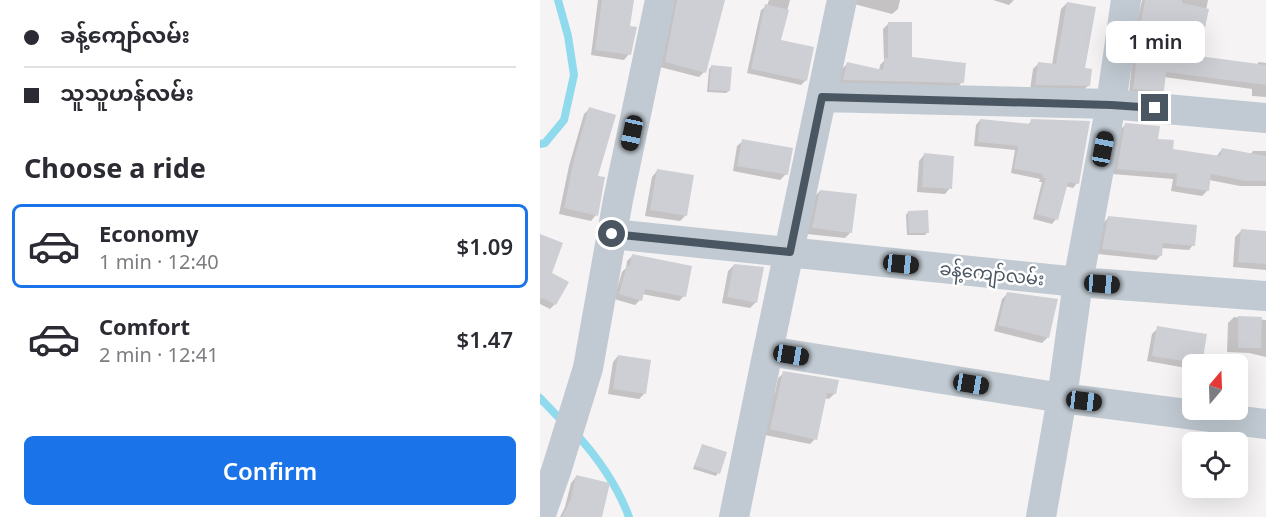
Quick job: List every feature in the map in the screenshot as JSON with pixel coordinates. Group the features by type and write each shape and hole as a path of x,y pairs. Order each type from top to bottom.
{"street":[{"path":"540,517 588,368 612,234 660,0"},
{"path":"734,517 842,0"},
{"path":"1041,517 1062,398 1078,282 1111,105 1126,0"},
{"path":"822,97 1111,105 1266,117"},
{"name":"ခန့်ကျော်လမ်း","path":"612,234 1078,282 1266,296"},
{"path":"768,351 1062,398 1266,424"}],"building":[{"path":"602,0 634,0 630,26 637,27 631,55 595,50"},
{"path":"677,0 725,0 706,73 665,62"},
{"path":"1145,0 1182,0 1182,3 1209,9 1199,56 1266,65 1266,85 1166,72 1164,91 1133,89 1138,50 1136,50"},
{"path":"1067,2 1096,7 1085,68 1092,69 1090,86 1035,85 1038,62 1056,64"},
{"path":"765,4 789,10 781,40 814,47 807,81 751,69"},
{"path":"888,22 912,22 912,57 966,63 964,83 843,80 847,62 883,70 885,58 888,58"},
{"path":"711,65 732,67 730,91 709,90"},
{"path":"589,107 616,115 598,176 605,177 598,216 564,208 574,159"},
{"path":"980,119 1030,124 1031,119 1090,121 1079,184 1068,182 1058,220 1036,214 1046,178 1043,178 1043,174 1014,169 1018,146 978,142"},
{"path":"1125,123 1160,126 1158,139 1174,140 1173,149 1220,156 1222,148 1266,156 1266,181 1246,181 1211,174 1209,191 1176,186 1177,174 1117,169"},
{"path":"742,139 793,148 788,175 737,166"},
{"path":"924,153 954,156 952,189 922,187"},
{"path":"657,169 694,175 687,216 650,210"},
{"path":"820,190 857,194 852,233 812,228"},
{"path":"928,210 929,233 909,233 908,211"},
{"path":"1108,216 1197,225 1195,246 1163,243 1162,256 1102,249"},
{"path":"1241,229 1266,231 1266,264 1238,262"},
{"path":"540,234 563,243 552,273 569,282 556,305 543,298 540,299"},
{"path":"632,254 692,266 686,297 645,289 642,301 619,294 627,265 630,266"},
{"path":"734,264 764,267 757,303 727,297"},
{"path":"1007,292 1058,299 1049,338 998,325"},
{"path":"1238,316 1262,317 1261,348 1238,348"},
{"path":"1157,326 1207,334 1204,354 1182,354 1182,361 1152,356"},
{"path":"618,355 651,360 646,394 613,389"},
{"path":"783,371 839,380 836,394 827,393 817,440 770,429"},
{"path":"702,444 727,452 720,474 695,466"},
{"path":"576,475 610,483 602,517 562,517 571,499"}],"waterway":[{"path":"540,144 545,143 564,120 574,75 568,36 558,0"},
{"path":"540,398 564,423"},
{"path":"575,433 606,472 629,517"}],"route":[{"path":"612,234 790,252 822,97 1155,108"}]}
